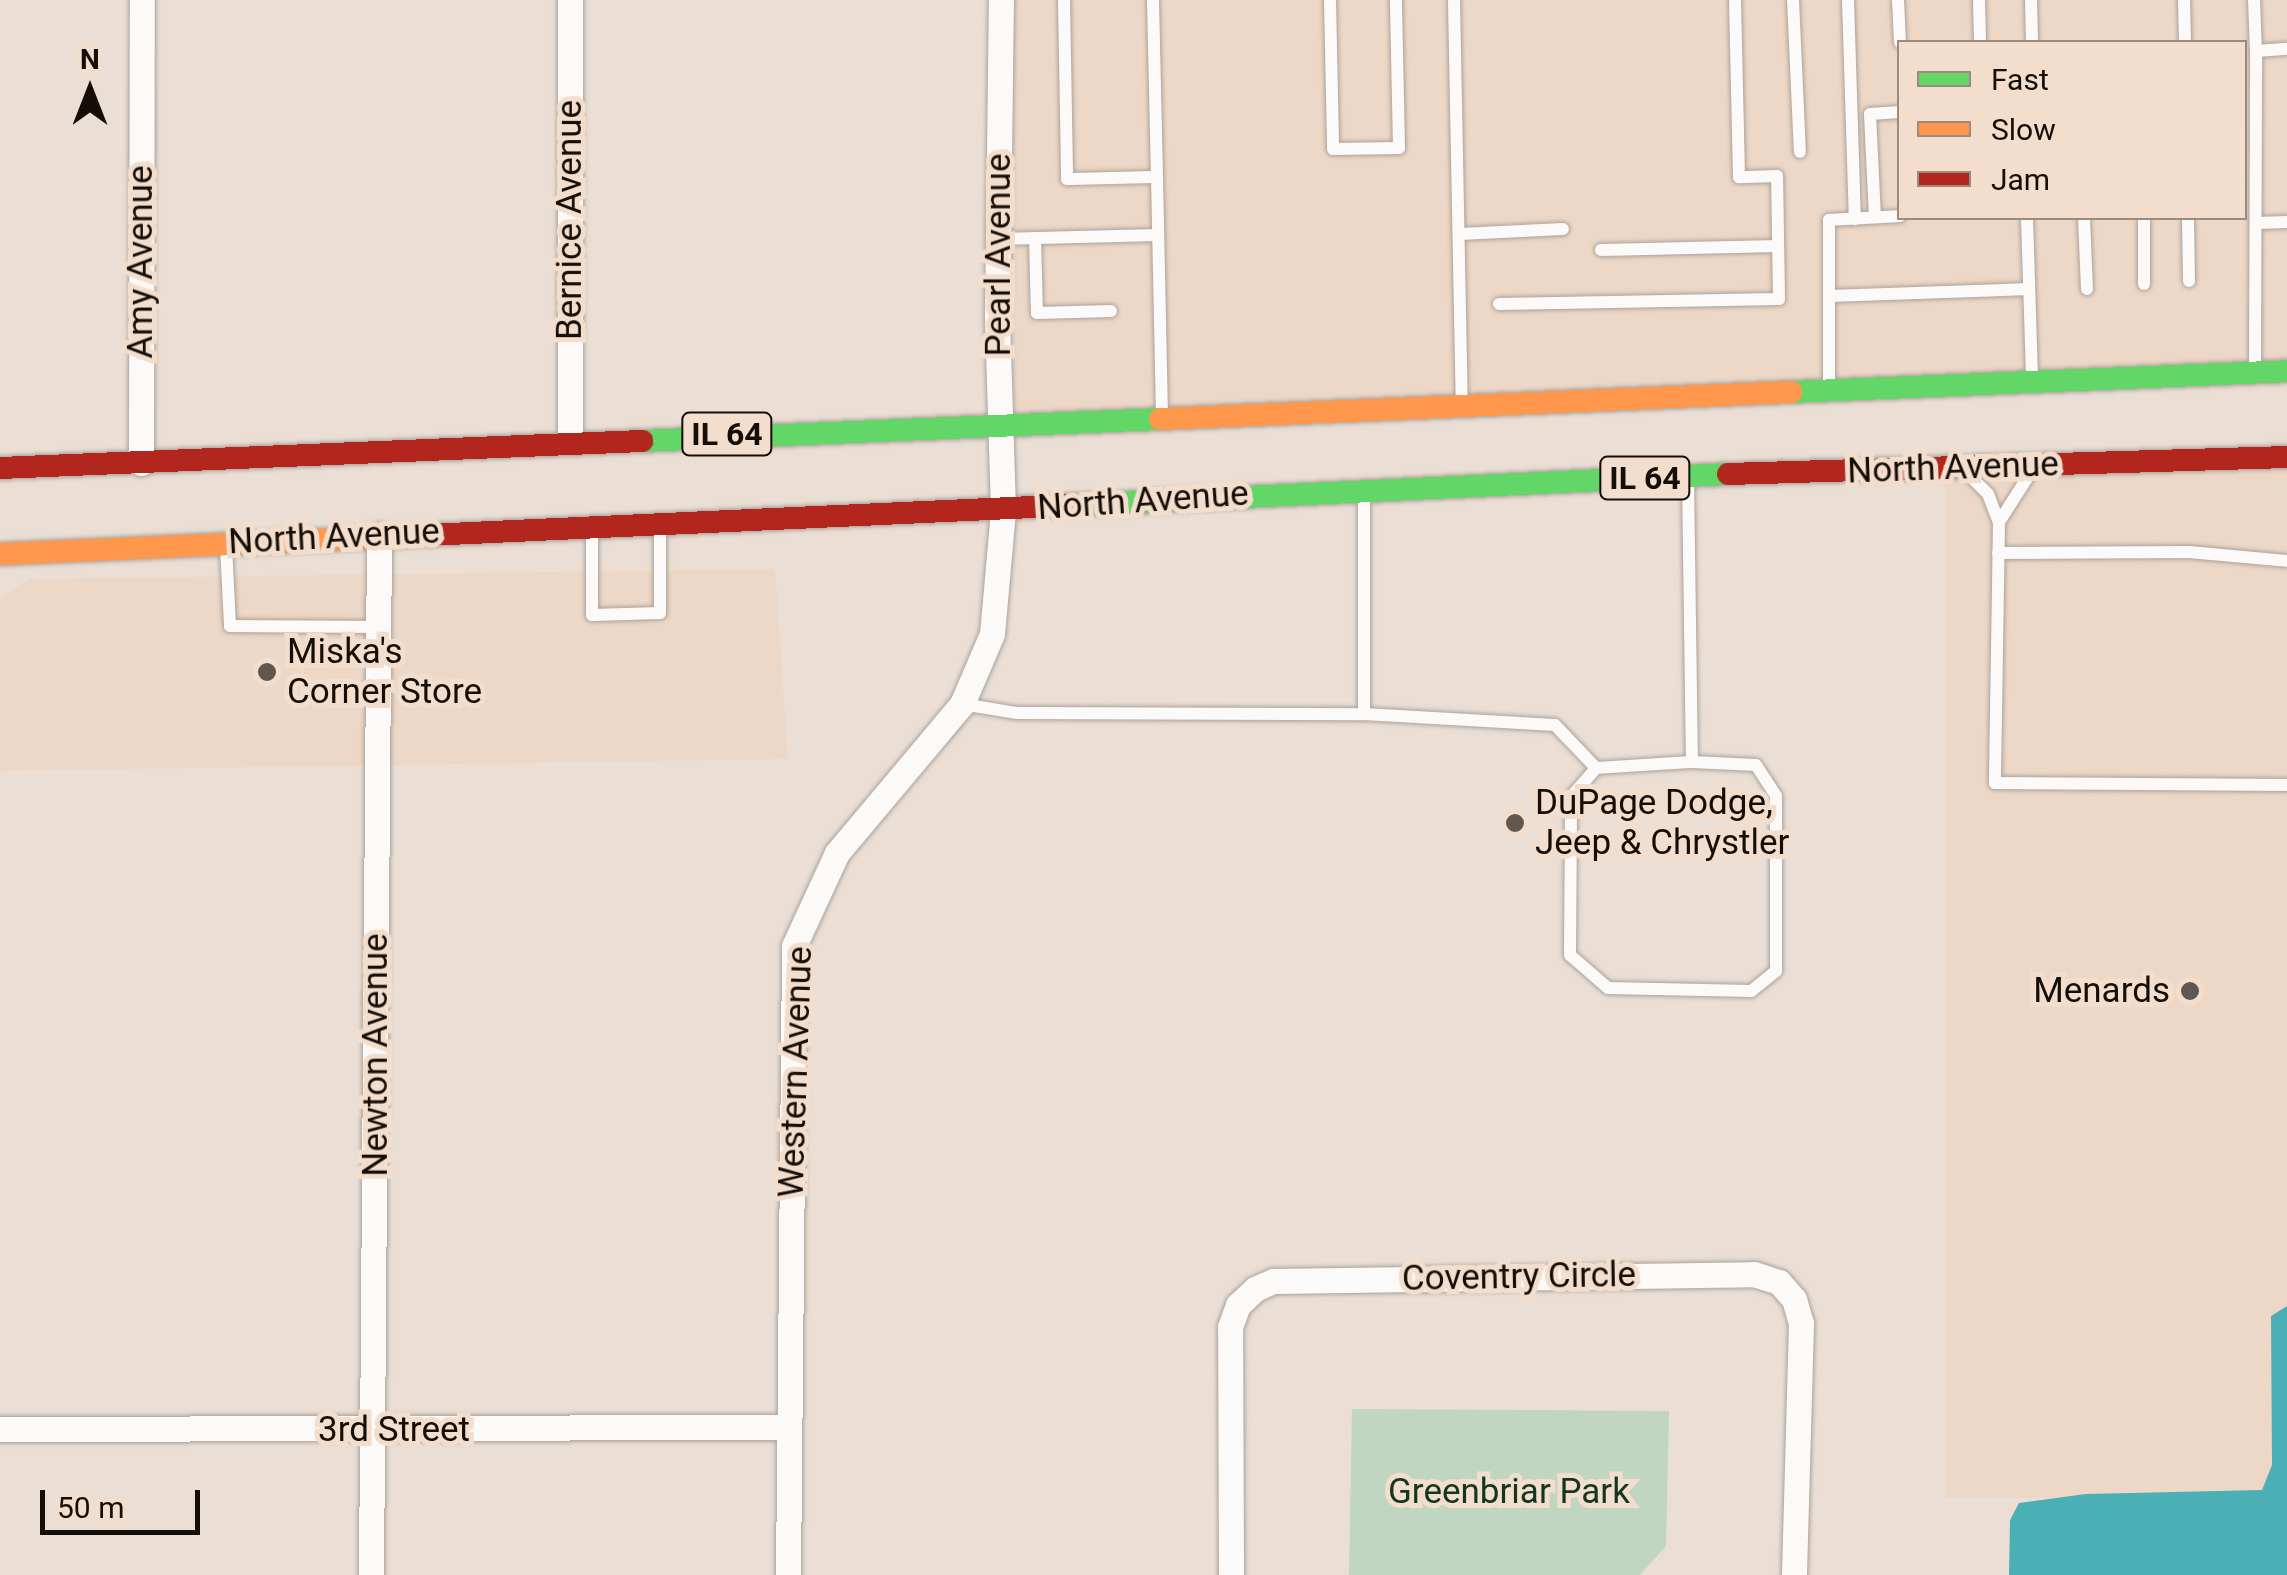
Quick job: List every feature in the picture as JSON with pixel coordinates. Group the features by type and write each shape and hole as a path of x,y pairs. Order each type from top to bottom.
{"main road":[{"name":"IL 64","path":"0,468 570,440 2287,372"},
{"name":"North Avenue","path":"0,554 592,524 1003,510 1364,488 2276,457"}],"street":[{"name":"Amy Avenue","path":"141,463 142,0"},
{"name":"Bernice Avenue","path":"570,0 570,440"},
{"name":"Pearl Avenue","path":"1001,0 998,238 1003,510"},
{"name":"Western Avenue","path":"788,1575 794,946 837,852 962,704 992,634 1003,510"},
{"name":"Newton Avenue","path":"371,1575 378,535"},
{"name":"Coventry Circle","path":"1231,1575 1230,1327 1238,1306 1255,1289 1273,1281 1754,1274 1779,1282 1794,1299 1800,1323 1794,1575"},
{"name":"3rd Street","path":"0,1429 788,1427"}],"lane":[{"path":"1064,0 1068,179 1157,178"},
{"path":"1153,0 1162,418"},
{"path":"1330,0 1333,149 1398,148 1396,0"},
{"path":"1454,0 1462,407"},
{"path":"1499,304 1779,298 1777,176 1739,177 1735,0"},
{"path":"1794,0 1800,152"},
{"path":"1848,0 1855,218"},
{"path":"1898,0 1900,40"},
{"path":"1979,0 1980,40"},
{"path":"2031,0 2032,40"},
{"path":"2184,0 2185,40"},
{"path":"2254,0 2250,202 2256,223 2255,373"},
{"path":"2256,50 2287,49"},
{"path":"1874,218 1870,114 1897,112"},
{"path":"1830,392 1829,220 1897,216"},
{"path":"2027,220 2032,382"},
{"path":"2084,220 2087,289"},
{"path":"2144,220 2144,284"},
{"path":"2188,220 2189,281"},
{"path":"2256,223 2287,222"},
{"path":"1459,234 1563,229"},
{"path":"998,238 1158,235"},
{"path":"1035,238 1037,313 1111,311"},
{"path":"1601,250 1778,246"},
{"path":"1829,296 2029,288"},
{"path":"2276,457 2287,480"},
{"path":"2038,465 2009,497 1999,522 1995,782 2287,785"},
{"path":"1962,467 1988,494 1999,522"},
{"path":"1688,476 1692,762"},
{"path":"1364,488 1364,714"},
{"path":"592,524 592,614 660,613 660,522"},
{"path":"226,543 230,626 378,627"},
{"path":"1998,554 2190,552 2287,562"},
{"path":"962,704 1017,713 1364,714 1555,725 1596,768"},
{"path":"1692,762 1756,765 1776,796 1776,971 1752,991 1608,988 1570,955 1571,797 1596,768 1692,762"}],"shaded area":[{"path":"1012,0 2287,0 2287,363 1014,413"},
{"path":"1945,467 2287,467 2287,1498 1945,1498"},
{"path":"775,569 788,759 0,771 0,597 30,579"}],"green space":[{"name":"Greenbriar Park","path":"1352,1409 1669,1411 1666,1546 1640,1575 1349,1575"}],"water":[{"path":"2287,1306 2287,1575 2009,1575 2010,1520 2019,1503 2086,1494 2262,1490 2272,1465 2271,1316"}],"traffic: fast":[{"path":"1791,392 2287,371"},
{"path":"642,441 1160,419"},
{"path":"1076,505 1728,474"}],"traffic: slow":[{"path":"1160,419 1791,392"},
{"path":"0,554 406,536"}],"traffic: jam":[{"path":"0,468 642,441"},
{"path":"1728,474 2287,457"},
{"path":"406,536 1076,505"}],"place":[{"name":"Miska's Corner Store","path":"267,672"},
{"name":"DuPage Dodge, Jeep & Chrystler","path":"1515,823"},
{"name":"Menards","path":"2190,991"}]}
